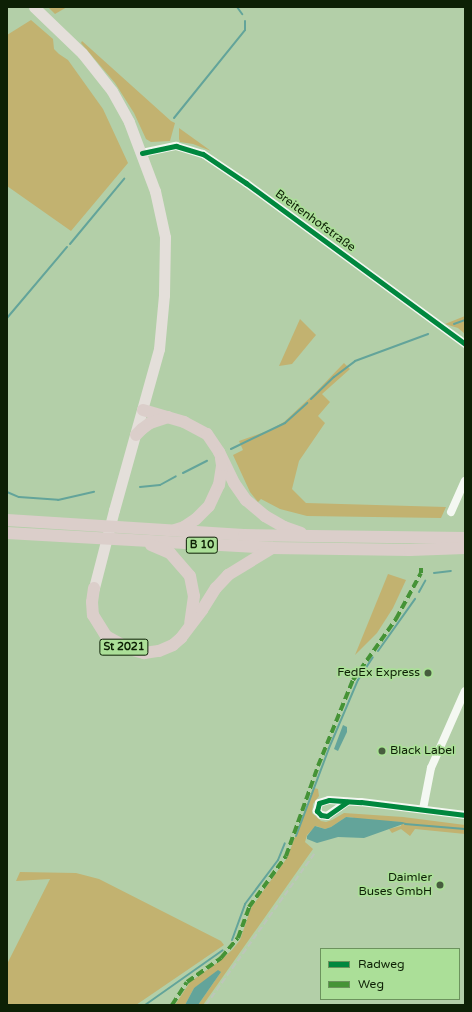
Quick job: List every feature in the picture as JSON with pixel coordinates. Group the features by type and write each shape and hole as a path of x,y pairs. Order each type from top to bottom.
{"highway":[{"path":"143,410 196,427 207,434 220,452 234,483 251,504 264,516 284,527 312,536"},
{"path":"136,435 150,423 168,417"},
{"path":"172,531 184,527 196,519 208,506 219,485 222,465 220,452"},
{"name":"B 10","path":"7,520 172,531 312,536 465,538"},
{"name":"B 10","path":"7,533 272,548 410,550 465,548"},
{"path":"133,541 153,546 170,553 190,576 194,596 193,612 188,630"},
{"path":"188,630 216,588 228,575 272,548"},
{"name":"St 2021","path":"94,588 93,608 99,627 106,636 129,649 144,653 159,652 173,645 188,630"}],"main road":[{"name":"St 2021","path":"34,7 82,53 97,71 129,122 150,175 165,237 164,296 159,349 94,588"}],"street":[{"name":"Breitenhofstraße","path":"142,152 176,146 203,154 265,197 465,344"},
{"path":"451,512 465,481"},
{"path":"423,809 431,768 465,691"},
{"path":"347,802 423,809 465,815"}],"shaded area":[{"path":"48,7 67,7 55,14"},
{"path":"31,20 53,39 54,49 68,60 103,109 128,163 71,231 7,186 7,35"},
{"path":"82,41 175,123 170,141 151,142 146,139 134,113 115,83 81,43"},
{"path":"179,128 211,151 193,144 180,142"},
{"path":"465,316 465,334 458,328 445,324"},
{"path":"300,319 316,335 292,364 279,366"},
{"path":"344,363 350,369 322,394 330,402 318,416 325,423 299,461 292,489 306,503 446,507 441,518 307,516 280,509 261,499 258,502 250,492 233,455 243,450 239,441 270,430 284,422"},
{"path":"388,574 406,580 393,608 377,633 355,655"},
{"path":"314,788 318,789 319,796 313,804 312,813 321,821 326,822 332,820 344,813 403,817 465,825 465,834 415,829 410,836 401,829 392,833 389,829 401,826 402,822 363,820 350,817 346,817 331,827 325,829 316,826 307,835 305,842 313,849 203,1005 198,1005 221,972 194,988 185,1005 175,1005 190,982 221,960 240,940 251,908 287,858"},
{"path":"20,872 76,873 99,879 221,941 224,945 136,1005 7,1005 7,964 50,879 16,881"}],"water":[{"path":"343,725 347,727 347,732 338,751 334,749"},
{"path":"346,817 406,823 364,838 338,837 317,843 307,839 307,836 315,826 325,829 331,827"},
{"path":"218,970 221,972 198,1005 185,1005 194,988"}],"waterway":[{"path":"237,7 242,14"},
{"path":"174,118 245,30 245,21"},
{"path":"70,244 124,179"},
{"path":"7,318 67,247"},
{"path":"454,324 465,320"},
{"path":"311,399 334,377 355,361 428,334"},
{"path":"231,449 285,423 307,403"},
{"path":"183,473 207,461"},
{"path":"140,487 160,485 176,476"},
{"path":"7,492 19,497 58,500 94,492"},
{"path":"434,573 451,571"},
{"path":"419,592 425,581"},
{"path":"378,651 415,599"},
{"path":"296,836 329,748 358,680 373,657"},
{"path":"405,824 465,829"},
{"path":"232,940 245,904 278,860 285,843"},
{"path":"145,1005 223,950"}],"railway":[{"path":"206,1005 314,854"}],"marked path":[{"path":"172,1005 187,982 221,958 238,938 249,907 286,856 318,766 353,680 396,619 421,573 421,568"}],"cycle path":[{"path":"142,153 176,146 203,154 246,183 465,344"},
{"path":"347,802 327,816 321,815 317,811 319,803 329,800 361,802 465,815"}],"place":[{"name":"FedEx Express","path":"428,673"},
{"name":"Black Label","path":"382,751"},
{"name":"Daimler Buses GmbH","path":"440,885"}]}
